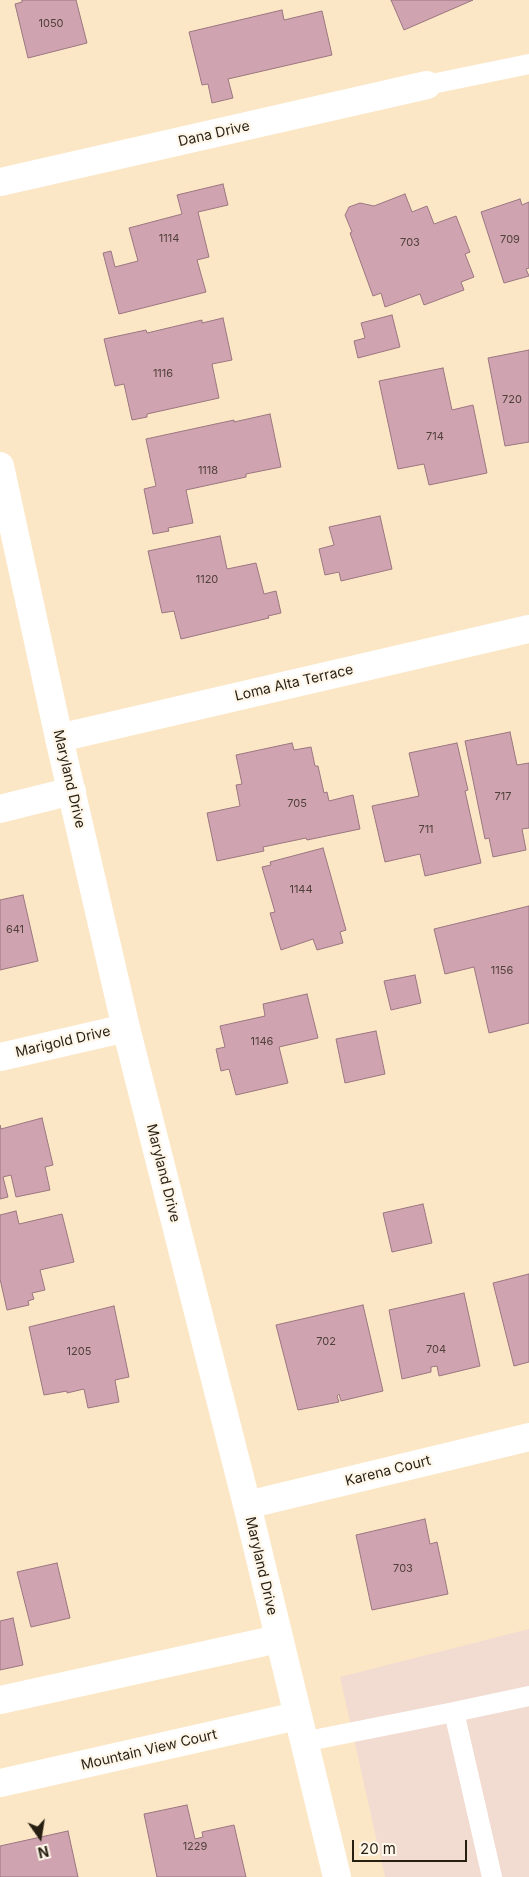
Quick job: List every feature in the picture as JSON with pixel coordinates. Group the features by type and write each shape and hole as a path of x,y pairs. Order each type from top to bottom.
{"street":[{"name":"Dana Drive","path":"0,182 427,85"},
{"name":"Maryland Drive","path":"0,466 59,738 126,1028 247,1504 278,1639 337,1877"},
{"name":"Loma Alta Terrace","path":"59,738 529,629"},
{"path":"0,809 72,791"},
{"name":"Marigold Drive","path":"0,1057 126,1028"},
{"name":"Karena Court","path":"247,1504 529,1436"},
{"path":"0,1700 278,1639"},
{"name":"Mountain View Court","path":"0,1783 300,1729"}],"lane":[{"path":"427,85 529,64"},
{"path":"300,1729 454,1712 529,1696"},
{"path":"454,1712 492,1877"}],"shaded area":[{"path":"529,1629 529,1877 385,1877 340,1677"}],"building":[{"path":"22,0 76,0 87,43 28,58 15,4 22,2"},
{"path":"391,0 473,0 404,30"},
{"path":"282,10 284,20 322,11 332,55 228,79 233,98 212,103 208,84 202,85 189,32"},
{"path":"223,184 228,205 198,212 209,257 197,260 206,292 119,314 103,253 111,251 115,267 138,261 129,228 182,214 177,195"},
{"path":"405,194 412,212 427,206 434,224 456,216 470,252 465,254 474,277 461,282 464,290 424,305 420,294 385,307 381,293 373,296 345,215 349,207 360,203 374,206"},
{"path":"520,199 522,205 529,202 529,268 526,269 529,276 504,283 481,212"},
{"path":"392,315 400,347 358,358 354,341 365,338 361,323"},
{"path":"223,318 232,360 212,364 219,398 147,414 147,417 132,420 124,384 115,386 104,339 146,330 147,333 202,320 202,323"},
{"path":"529,350 529,442 505,446 488,358"},
{"path":"443,368 452,410 473,405 487,473 429,485 424,464 398,469 379,381"},
{"path":"270,414 281,467 186,490 193,523 168,528 169,531 153,534 144,489 156,486 146,439"},
{"path":"380,516 392,569 341,581 339,572 325,575 319,549 334,545 329,527"},
{"path":"220,536 227,569 256,563 264,594 276,591 281,613 268,616 269,618 181,639 174,611 162,613 148,551"},
{"path":"510,732 517,765 529,763 529,828 522,829 526,850 493,857 489,838 485,839 465,741"},
{"path":"292,743 294,750 311,747 315,766 318,766 324,793 327,792 329,801 353,795 360,829 263,847 264,851 217,861 207,813 240,806 236,785 242,784 236,755"},
{"path":"457,743 468,790 465,791 481,863 425,876 420,854 385,862 372,806 419,796 409,753"},
{"path":"323,848 346,930 340,932 343,943 317,950 313,939 281,950 270,913 275,912 262,867 271,865 270,862"},
{"path":"23,895 38,961 0,970 0,900"},
{"path":"529,906 529,1023 489,1033 474,967 445,974 434,929"},
{"path":"415,975 421,1003 391,1010 384,981"},
{"path":"307,994 318,1038 279,1047 288,1083 236,1095 229,1069 221,1071 216,1049 225,1047 220,1026 265,1016 263,1004"},
{"path":"376,1031 385,1074 345,1083 336,1039"},
{"path":"42,1118 53,1165 45,1167 50,1190 16,1197 11,1175 3,1177 8,1197 0,1199 0,1125 1,1129"},
{"path":"423,1204 432,1243 392,1252 383,1213"},
{"path":"16,1211 19,1224 62,1214 74,1262 40,1270 45,1290 32,1293 34,1299 28,1301 29,1305 7,1310 0,1279 0,1215"},
{"path":"529,1274 529,1362 514,1366 493,1283"},
{"path":"464,1293 480,1366 439,1376 437,1366 431,1367 431,1372 402,1379 389,1310"},
{"path":"363,1305 383,1391 341,1401 339,1394 337,1396 339,1402 298,1410 276,1325"},
{"path":"114,1306 129,1377 115,1380 119,1402 88,1408 84,1389 44,1395 29,1327"},
{"path":"425,1519 430,1544 437,1542 448,1594 372,1610 356,1535"},
{"path":"57,1563 70,1618 31,1627 17,1572"},
{"path":"13,1618 23,1665 0,1670 0,1621"},
{"path":"187,1805 195,1839 203,1837 202,1832 234,1825 246,1877 157,1877 144,1814"},
{"path":"68,1831 78,1877 0,1877 0,1846"}]}
